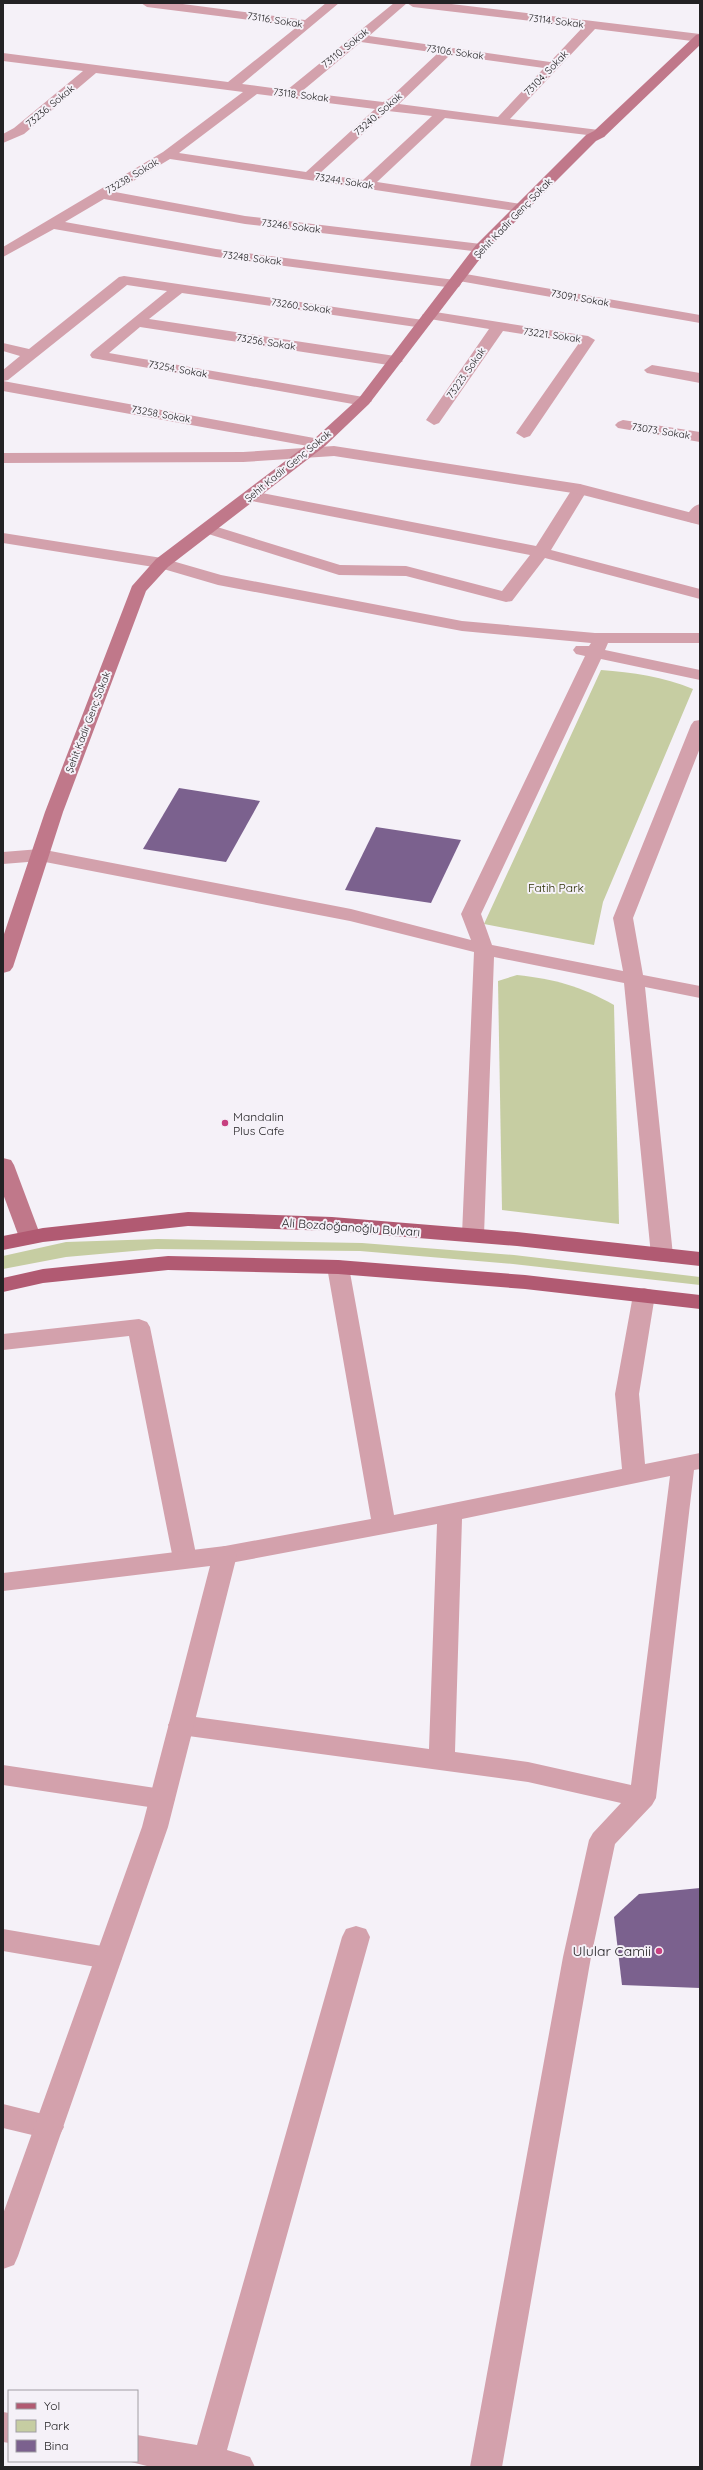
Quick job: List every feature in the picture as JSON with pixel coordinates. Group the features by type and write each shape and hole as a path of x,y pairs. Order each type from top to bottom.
{"main road":[{"name":"Şehit Kadir Genç Sokak","path":"3,967 40,855 138,590 162,563 252,496 314,447 364,401 481,248 591,138 599,134 700,38"},
{"path":"3,1164 30,1237"},
{"name":"Ali Bozdoğanoğlu Bulvarı","path":"3,1243 30,1237 188,1219 332,1224 473,1235 700,1259"},
{"path":"3,1285 43,1276 168,1263 338,1267 525,1282 700,1302"}],"street":[{"name":"73116. Sokak","path":"147,3 308,24"},
{"path":"308,24 333,3"},
{"name":"73110. Sokak","path":"290,94 401,3"},
{"name":"73114. Sokak","path":"413,3 700,38"},
{"path":"498,13 506,3"},
{"name":"73116. Sokak","path":"230,87 308,24"},
{"name":"73104. Sokak","path":"500,121 592,25"},
{"name":"73106. Sokak","path":"358,38 552,66"},
{"name":"73240. Sokak","path":"309,176 386,106 395,101 447,51"},
{"name":"73118. Sokak","path":"3,57 599,134"},
{"name":"73236. Sokak","path":"3,139 19,131 94,68"},
{"name":"73238. Sokak","path":"3,253 168,155 255,90"},
{"path":"366,185 442,114"},
{"name":"73244. Sokak","path":"168,155 521,208"},
{"name":"73246. Sokak","path":"102,194 245,220 481,248"},
{"name":"73248. Sokak","path":"51,224 216,253 457,281"},
{"path":"3,377 124,280 180,287"},
{"name":"73091. Sokak","path":"457,281 700,319"},
{"name":"73260. Sokak","path":"180,287 426,319"},
{"name":"73254. Sokak","path":"180,287 97,355 364,401"},
{"name":"73221. Sokak","path":"426,319 498,327 588,340 524,433"},
{"name":"73256. Sokak","path":"137,322 395,361"},
{"name":"73223. Sokak","path":"434,420 498,327"},
{"path":"3,347 31,354"},
{"path":"652,370 700,378"},
{"name":"73258. Sokak","path":"3,386 314,447"},
{"name":"73073. Sokak","path":"622,425 700,436"},
{"path":"3,458 243,457 314,447 580,489 698,516"},
{"path":"208,529 339,570 406,571 506,597 541,552 580,489"},
{"path":"252,496 541,552 700,594"},
{"path":"3,538 162,563 218,580 469,627 599,646 700,675"},
{"path":"599,646 700,638"},
{"path":"473,1235 484,949 471,914 599,646"},
{"path":"662,1255 634,979 623,918 700,725"},
{"path":"3,858 40,855 351,915 484,949 700,992"},
{"path":"338,1267 384,1525"},
{"path":"634,1475 626,1394 644,1296"},
{"path":"3,1342 140,1327 185,1559"},
{"path":"3,1582 224,1555 450,1513 691,1463 643,1798 602,1840 577,1957 486,2467"},
{"path":"442,1760 450,1513"},
{"path":"3,2256 155,1827 224,1555"},
{"path":"181,1725 528,1772 643,1798"},
{"path":"3,1775 162,1799"},
{"path":"208,2462 356,1937"},
{"path":"3,1940 108,1958"},
{"path":"3,2116 49,2127"},
{"path":"138,2450 238,2467"}],"green space":[{"name":"Fatih Park","path":"601,670 648,676 671,681 693,689 603,902 594,945 484,924"},
{"path":"517,975 567,984 602,998 614,1005 619,1224 502,1210 498,981"},
{"path":"158,1239 362,1243 514,1255 700,1277 700,1285 513,1264 360,1251 156,1249 66,1257 3,1269 3,1256 66,1242"}],"building":[{"path":"179,788 260,801 226,862 143,849"},
{"path":"376,827 461,840 431,903 345,890"},
{"name":"Ulular Camii","path":"700,1888 700,1988 622,1985 614,1917 639,1894"}],"place":[{"name":"Mandalin Plus Cafe","path":"225,1123"},
{"name":"Ulular Camii","path":"659,1951"}]}
